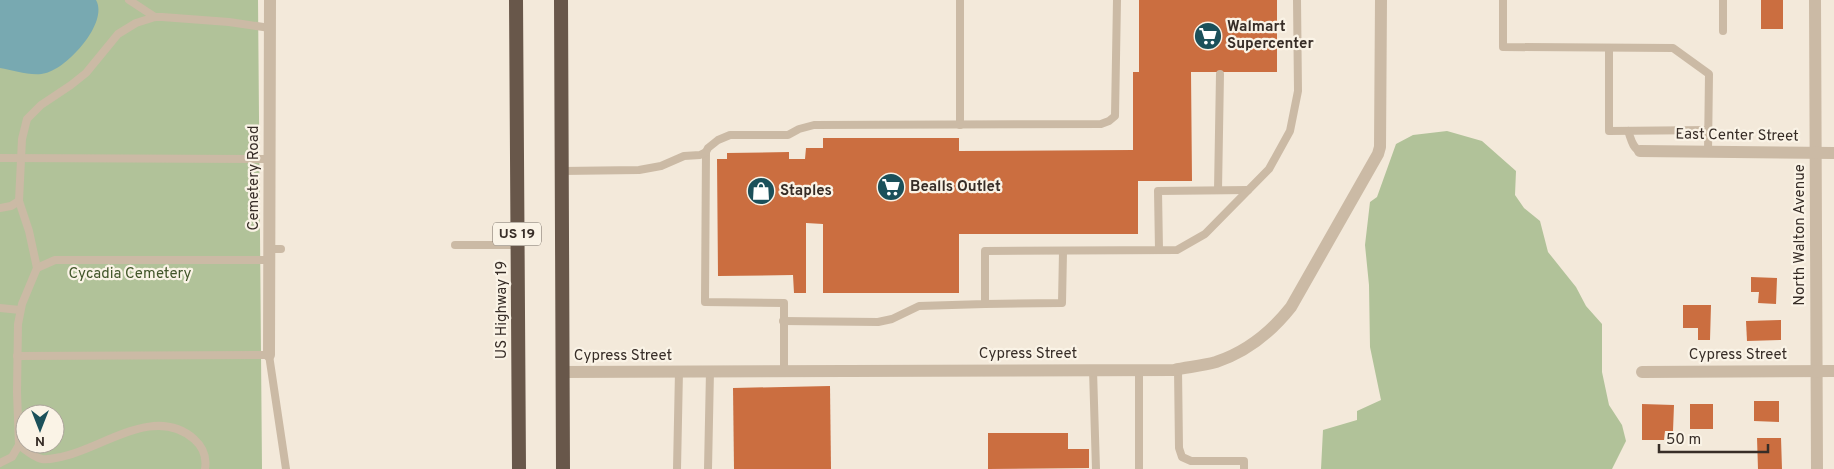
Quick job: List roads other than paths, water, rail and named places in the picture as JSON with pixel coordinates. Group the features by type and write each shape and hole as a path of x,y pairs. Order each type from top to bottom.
{"highway":[{"name":"US Highway 19","path":"516,0 519,469"},
{"name":"US 19","path":"561,0 563,469"}],"street":[{"name":"Cemetery Road","path":"269,355 274,253 270,159 270,0"},
{"name":"Cypress Street","path":"562,372 1139,370 1178,369 1222,359 1253,344 1280,320 1291,307 1380,147 1381,0"},
{"name":"North Walton Avenue","path":"1815,0 1817,469"},
{"name":"East Center Street","path":"1640,151 1834,153"},
{"name":"Cypress Street","path":"1642,372 1834,371"}],"lane":[{"path":"130,0 155,17"},
{"path":"960,0 960,125"},
{"path":"562,171 651,169 670,164 684,156 700,155 706,152 718,140 730,135 788,135 809,126 1101,124 1115,116 1117,0"},
{"path":"985,304 984,251 1177,250 1205,234 1269,169 1290,131 1298,91 1297,0"},
{"path":"1503,0 1503,47 1673,48 1708,74 1708,152"},
{"path":"1723,0 1723,31"},
{"path":"17,404 17,356 20,310 36,268 29,231 19,201 22,139 27,120 35,110 86,72 118,34 136,23 155,17 229,22 270,28"},
{"path":"1609,48 1609,131 1709,130"},
{"path":"1218,190 1220,74"},
{"path":"1628,131 1633,145 1636,150 1640,151"},
{"path":"706,152 705,302 784,303 784,370"},
{"path":"0,158 270,159"},
{"path":"1159,250 1158,191 1248,190"},
{"path":"0,208 11,206 19,201"},
{"path":"455,245 518,245"},
{"path":"783,321 878,322 892,319 919,306 1062,303 1063,252"},
{"path":"36,268 55,260 274,253"},
{"path":"0,308 20,310"},
{"path":"17,356 269,355 286,469"},
{"path":"1178,369 1179,448 1182,457 1191,461 1244,461 1244,469"},
{"path":"1093,370 1096,469"},
{"path":"1139,370 1139,469"},
{"path":"708,469 710,371"},
{"path":"677,469 679,372"},
{"path":"32,454 43,459 70,455 133,430 148,427 169,427 181,430 197,442 206,459 205,469"},
{"path":"0,463 12,457 15,452"}],"water":[{"path":"0,0 96,0 97,20 84,43 64,63 46,73 29,74 0,68"}],"place":[{"name":"Walmart Supercenter","path":"1208,36"},
{"name":"Bealls Outlet","path":"891,187"},
{"name":"Staples","path":"761,191"}],"park label":[{"name":"Cycadia Cemetery","path":"130,274"}]}
